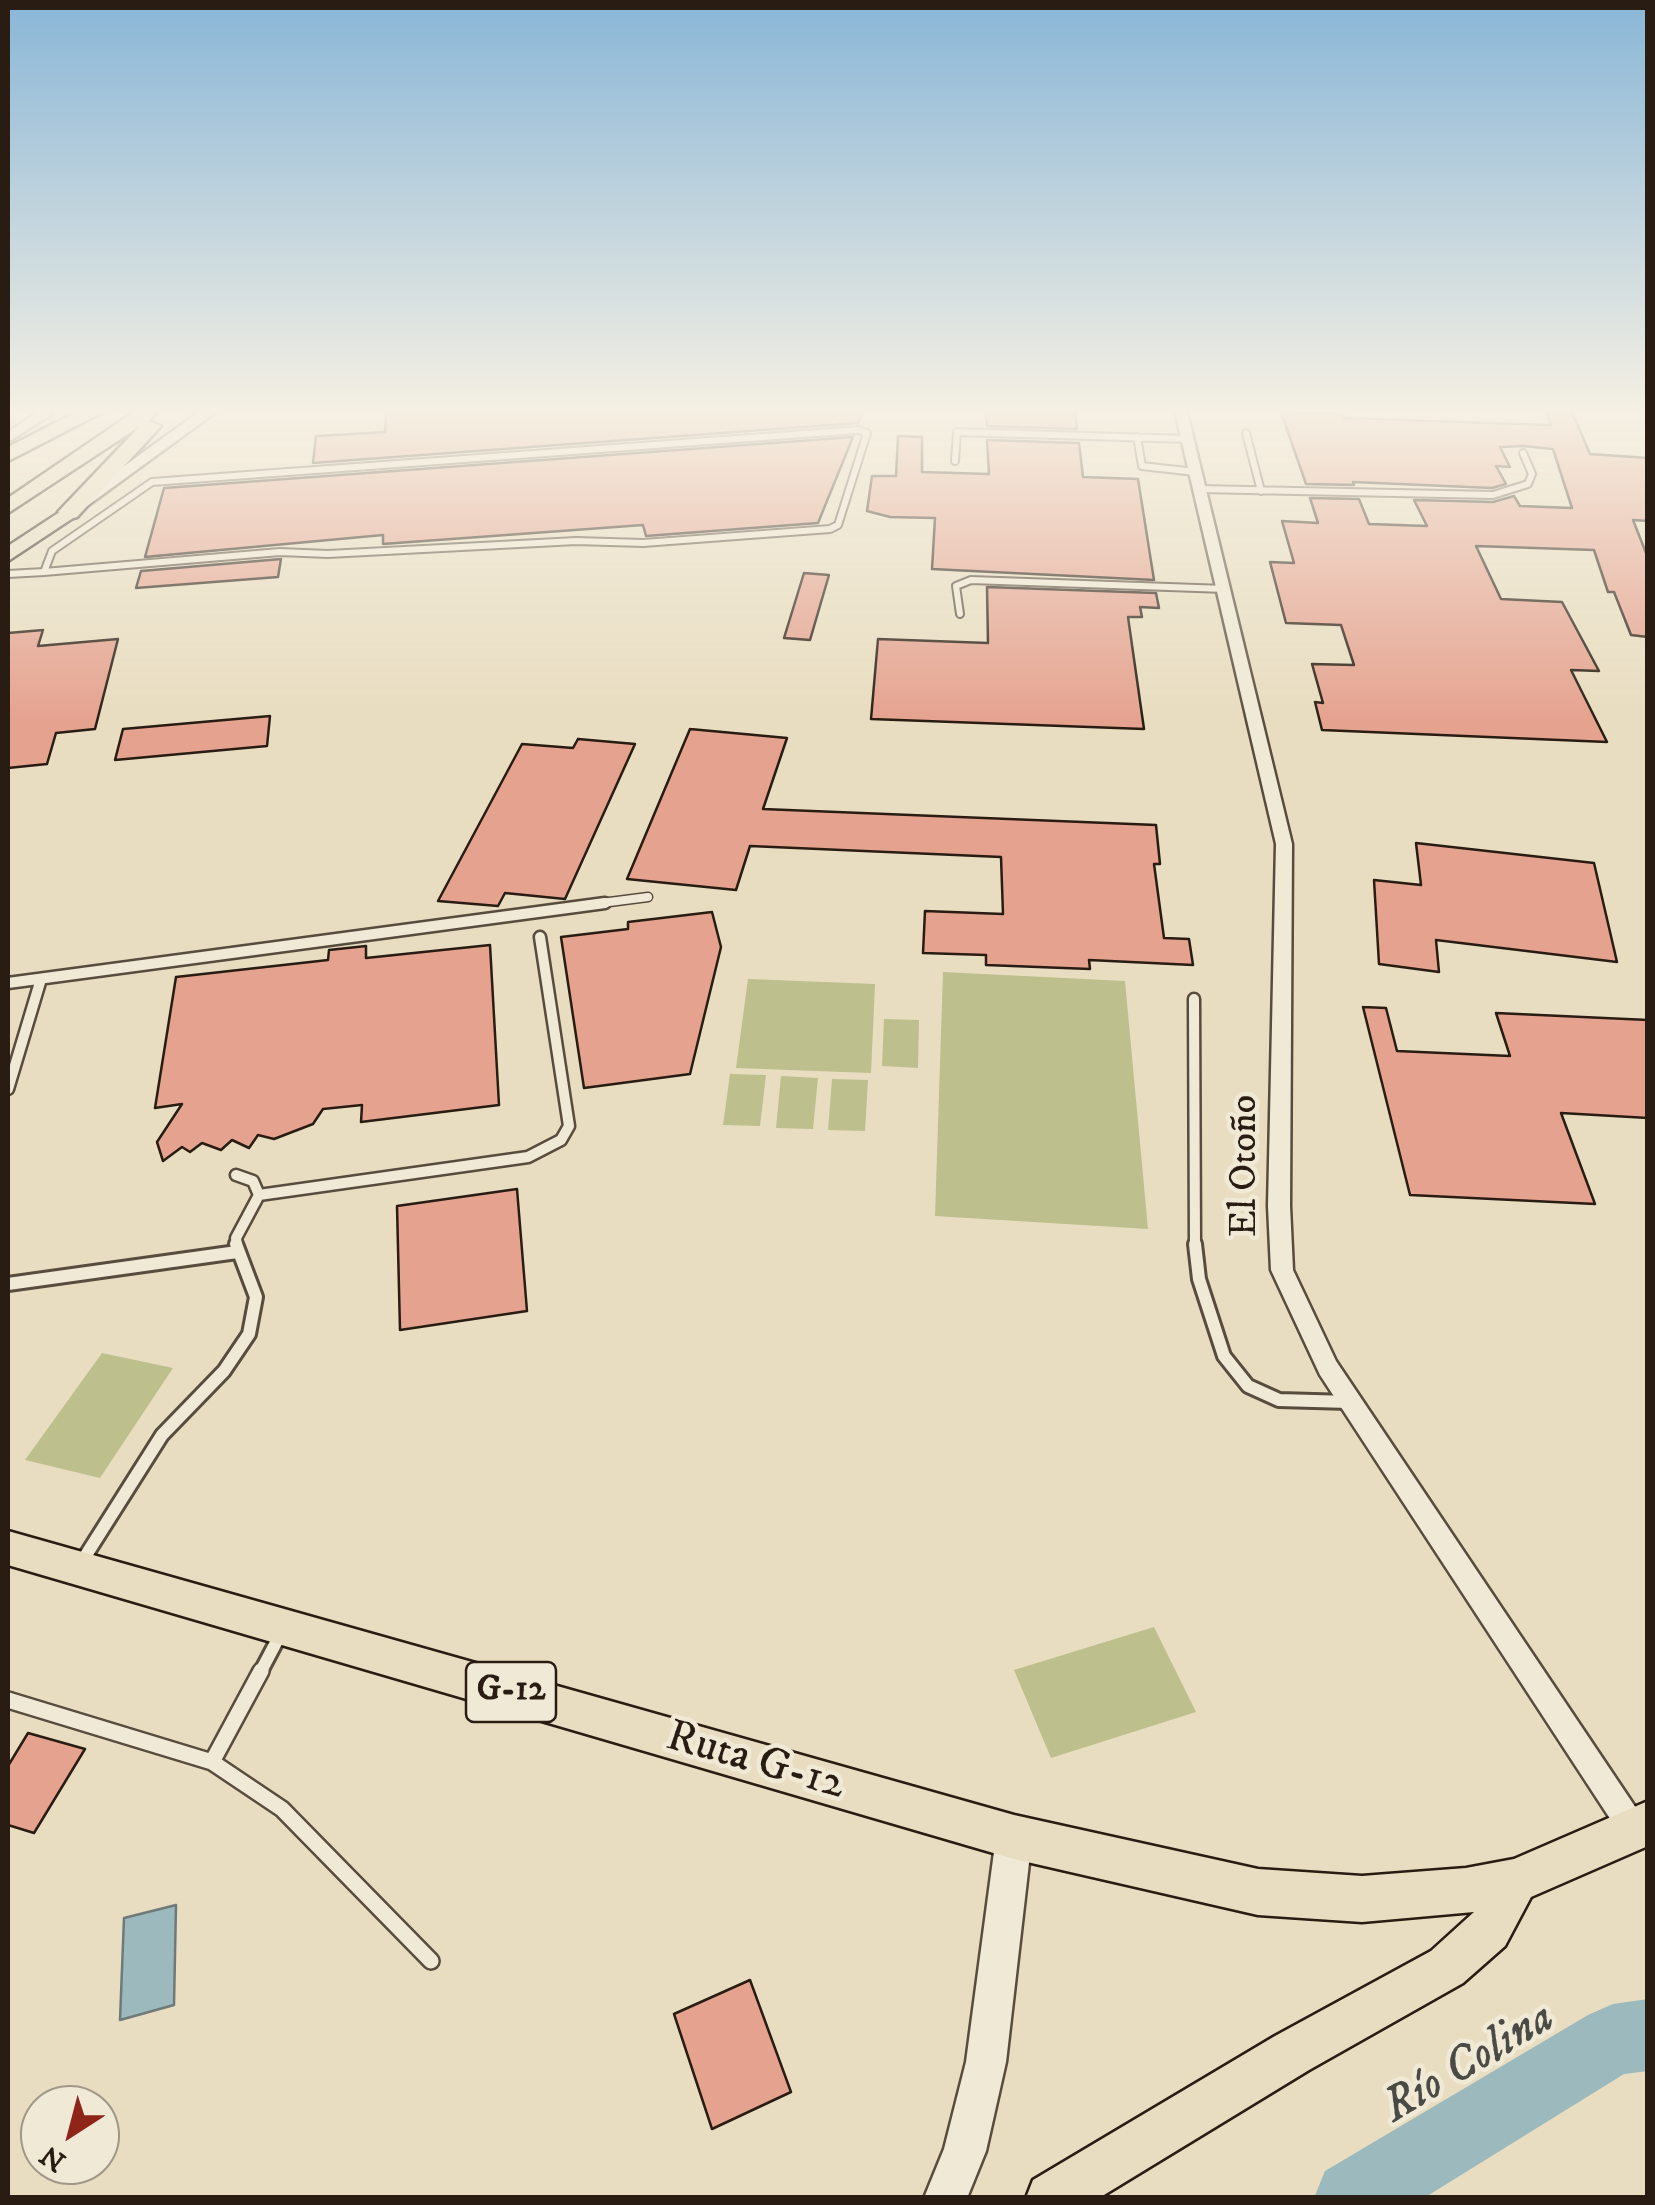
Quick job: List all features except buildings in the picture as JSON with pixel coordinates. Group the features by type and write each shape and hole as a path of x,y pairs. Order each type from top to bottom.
{"main road":[{"path":"8,555 65,515"},
{"name":"Ruta G-12","path":"8,1548 1014,1837 1208,1883 1308,1898 1414,1897 1515,1881"},
{"name":"G-12","path":"1515,1881 1641,1827"},
{"path":"1051,2198 1292,2053 1448,1967 1489,1930 1515,1881"}],"street":[{"name":"El Otoño","path":"1206,515 1284,844 1279,1206 1282,1270 1292,1298 1350,1402 1641,1827"},
{"path":"945,2198 966,2151 986,2062 1014,1837"}],"lane":[{"path":"44,572 52,551 104,515"},
{"path":"8,574 280,552 328,554 576,541 656,543 830,530 838,525 841,515"},
{"path":"960,614 956,586 971,580 1225,589"},
{"path":"8,983 648,897"},
{"path":"259,1195 528,1158 561,1140 568,1126 540,937"},
{"path":"8,1089 40,979"},
{"path":"1194,999 1194,1253 1224,1356 1236,1373 1262,1394 1298,1402 1350,1402"},
{"path":"236,1175 253,1182 259,1195"},
{"path":"78,1568 162,1435 224,1371 249,1334 256,1298 237,1252 236,1238 259,1195"},
{"path":"8,1284 237,1252"},
{"path":"212,1762 284,1627"},
{"path":"8,1700 212,1762 282,1809 431,1961"}],"green space":[{"path":"943,972 1125,981 1148,1229 935,1216"},
{"path":"748,979 875,984 871,1073 736,1068"},
{"path":"884,1019 919,1020 918,1068 882,1066"},
{"path":"730,1074 766,1075 760,1126 723,1125"},
{"path":"781,1076 818,1078 813,1129 776,1128"},
{"path":"832,1079 868,1080 865,1131 828,1130"},
{"path":"102,1353 173,1368 100,1478 25,1460"},
{"path":"1154,1627 1196,1712 1051,1758 1014,1670"}],"water":[{"path":"176,1905 174,2005 120,2020 124,1918"}],"waterway":[{"name":"Río Colina","path":"1352,2198 1613,2040 1648,2035"}]}
